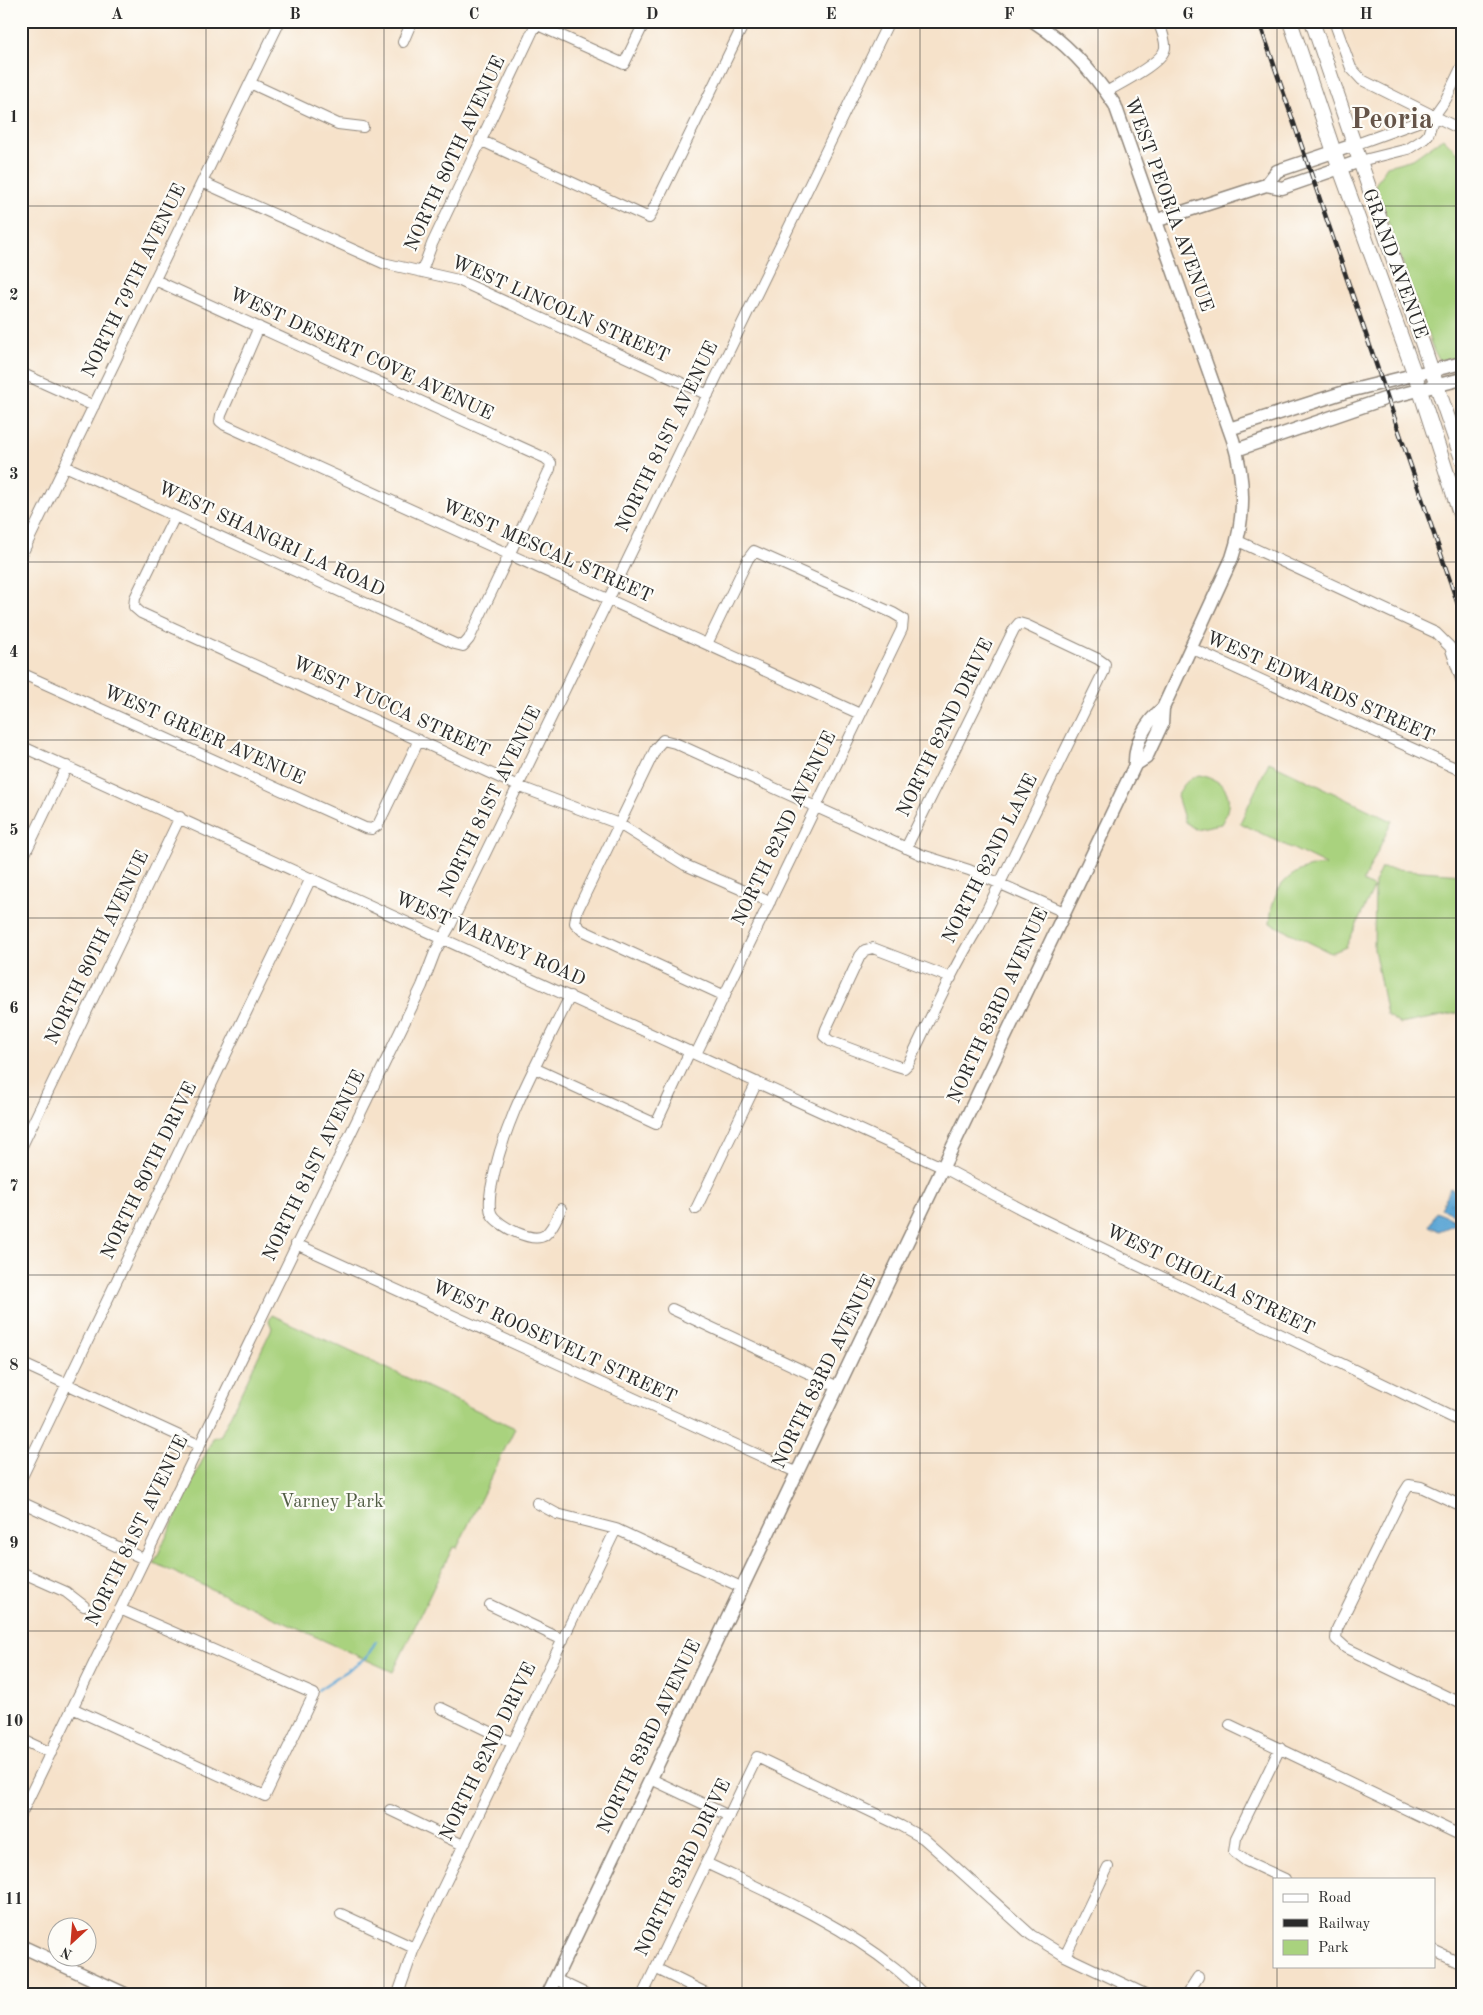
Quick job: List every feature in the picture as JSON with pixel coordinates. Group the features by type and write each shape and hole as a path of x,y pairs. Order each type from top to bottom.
{"highway":[{"name":"GRAND AVENUE","path":"1290,21 1334,152 1415,375 1462,520"},
{"name":"GRAND AVENUE","path":"1312,21 1462,459"}],"main road":[{"name":"WEST PEORIA AVENUE","path":"1033,21 1063,44 1083,63 1115,105 1233,439"},
{"path":"1266,185 1277,171 1354,145"},
{"path":"1155,222 1266,185 1282,188 1360,161"},
{"path":"1233,439 1345,392 1462,363"},
{"path":"1233,439 1462,379"},
{"name":"NORTH 83RD AVENUE","path":"548,1994 1135,765 1146,758 1162,724 1163,708 1228,568 1238,541 1242,505 1233,439"},
{"path":"21,1946 125,1994"}],"street":[{"name":"NORTH 79TH AVENUE","path":"21,556 280,21"},
{"path":"403,42 412,21"},
{"path":"533,22 624,64 645,21"},
{"path":"480,140 649,218 745,21"},
{"name":"NORTH 81ST AVENUE","path":"21,1814 422,986 435,952 444,939 889,21"},
{"path":"1106,92 1156,61 1163,54 1165,43 1158,21"},
{"path":"1334,21 1355,75 1368,84 1462,130"},
{"name":"NORTH 80TH AVENUE","path":"422,271 432,244 533,22"},
{"path":"1360,161 1408,148 1417,144 1428,135 1434,116 1446,99 1462,66"},
{"path":"250,83 338,124 363,127"},
{"path":"1354,145 1434,116"},
{"name":"WEST LINCOLN STREET","path":"202,182 383,263 458,280 708,395"},
{"name":"WEST DESERT COVE AVENUE","path":"155,280 536,454 551,463 550,469 509,555"},
{"name":"WEST MESCAL STREET","path":"259,327 220,415 220,421 225,425 860,714"},
{"path":"21,373 94,406"},
{"name":"WEST SHANGRI LA ROAD","path":"65,466 463,646 469,639 509,555"},
{"name":"WEST YUCCA STREET","path":"175,516 135,598 134,607 141,613 518,786 619,824 685,865 770,902"},
{"path":"1238,541 1436,633 1450,647 1462,682"},
{"name":"NORTH 82ND AVENUE","path":"534,1068 656,1124 725,996 902,629 903,619 754,551 748,559 707,644"},
{"name":"NORTH 82ND DRIVE","path":"906,848 1019,623 1026,624 1105,664"},
{"name":"WEST EDWARDS STREET","path":"1191,648 1462,771"},
{"name":"NORTH 82ND LANE","path":"951,978 873,948 865,950 860,956 824,1036 830,1041 904,1068 908,1064 1000,882 1104,671 1105,664"},
{"name":"WEST GREER AVENUE","path":"21,673 356,824 372,829 378,825 419,740"},
{"path":"725,996 582,930 575,923 577,911 656,748 663,740 675,743 906,848 1000,882 1064,912"},
{"name":"WEST VARNEY ROAD","path":"21,746 944,1168"},
{"path":"21,862 67,766"},
{"name":"NORTH 80TH AVENUE","path":"21,1148 180,818"},
{"name":"NORTH 80TH DRIVE","path":"21,1479 311,878"},
{"path":"561,1209 546,1234 539,1237 523,1235 498,1222 491,1213 490,1190 504,1134 570,996"},
{"path":"696,1209 757,1082"},
{"name":"WEST CHOLLA STREET","path":"944,1168 1023,1210 1462,1422"},
{"name":"WEST ROOSEVELT STREET","path":"296,1244 798,1473"},
{"path":"672,1309 838,1387"},
{"path":"21,1363 199,1445"},
{"path":"1462,1506 1421,1487 1409,1485 1337,1629 1336,1639 1346,1648 1462,1704"},
{"path":"21,1502 144,1559"},
{"path":"537,1503 557,1514 616,1529 743,1588"},
{"name":"NORTH 82ND DRIVE","path":"398,1994 414,1948 616,1529"},
{"path":"21,1572 66,1592 84,1606"},
{"path":"490,1605 563,1640"},
{"path":"72,1708 265,1796 314,1694 120,1609"},
{"path":"441,1708 513,1743"},
{"path":"1230,1725 1462,1836"},
{"path":"21,1739 51,1753"},
{"path":"1280,1748 1236,1838 1234,1852 1246,1861 1283,1878"},
{"name":"NORTH 83RD DRIVE","path":"643,1994 757,1757 901,1826 922,1838 1031,1935 1065,1956"},
{"path":"651,1779 728,1816"},
{"path":"390,1810 463,1845"},
{"path":"706,1863 828,1923 895,1968 923,1994"},
{"path":"1108,1867 1065,1956 1127,1990 1145,1994"},
{"path":"342,1914 414,1948"},
{"path":"1436,1952 1462,1964"},
{"path":"655,1968 708,1994"},
{"path":"1188,1994 1198,1976"},
{"path":"555,1979 586,1994"}],"green space":[{"path":"1443,138 1457,152 1462,154 1462,357 1440,360 1434,352 1375,185 1387,166 1413,159"},
{"path":"1269,762 1392,821 1363,882 1374,888 1346,947 1331,953 1270,923 1273,903 1282,885 1294,874 1302,870 1326,865 1240,823"},
{"path":"1199,775 1217,781 1223,786 1228,799 1228,806 1221,824 1195,829 1185,822 1177,796 1191,778"},
{"path":"1381,868 1462,874 1462,1012 1400,1024 1387,1015 1374,949 1375,881"},
{"name":"Varney Park","path":"272,1315 515,1428 457,1548 453,1547 393,1672 154,1563 213,1438 221,1435 272,1328 269,1321"}],"water":[{"path":"1462,1181 1462,1218 1441,1209 1450,1188 1457,1191"},
{"path":"1436,1212 1455,1220 1456,1224 1439,1231 1429,1226"}],"waterway":[{"path":"318,1690 367,1657 376,1641"}],"railway":[{"path":"1259,21 1462,616"}],"district":[{"name":"Peoria","path":"1392,120"}]}
